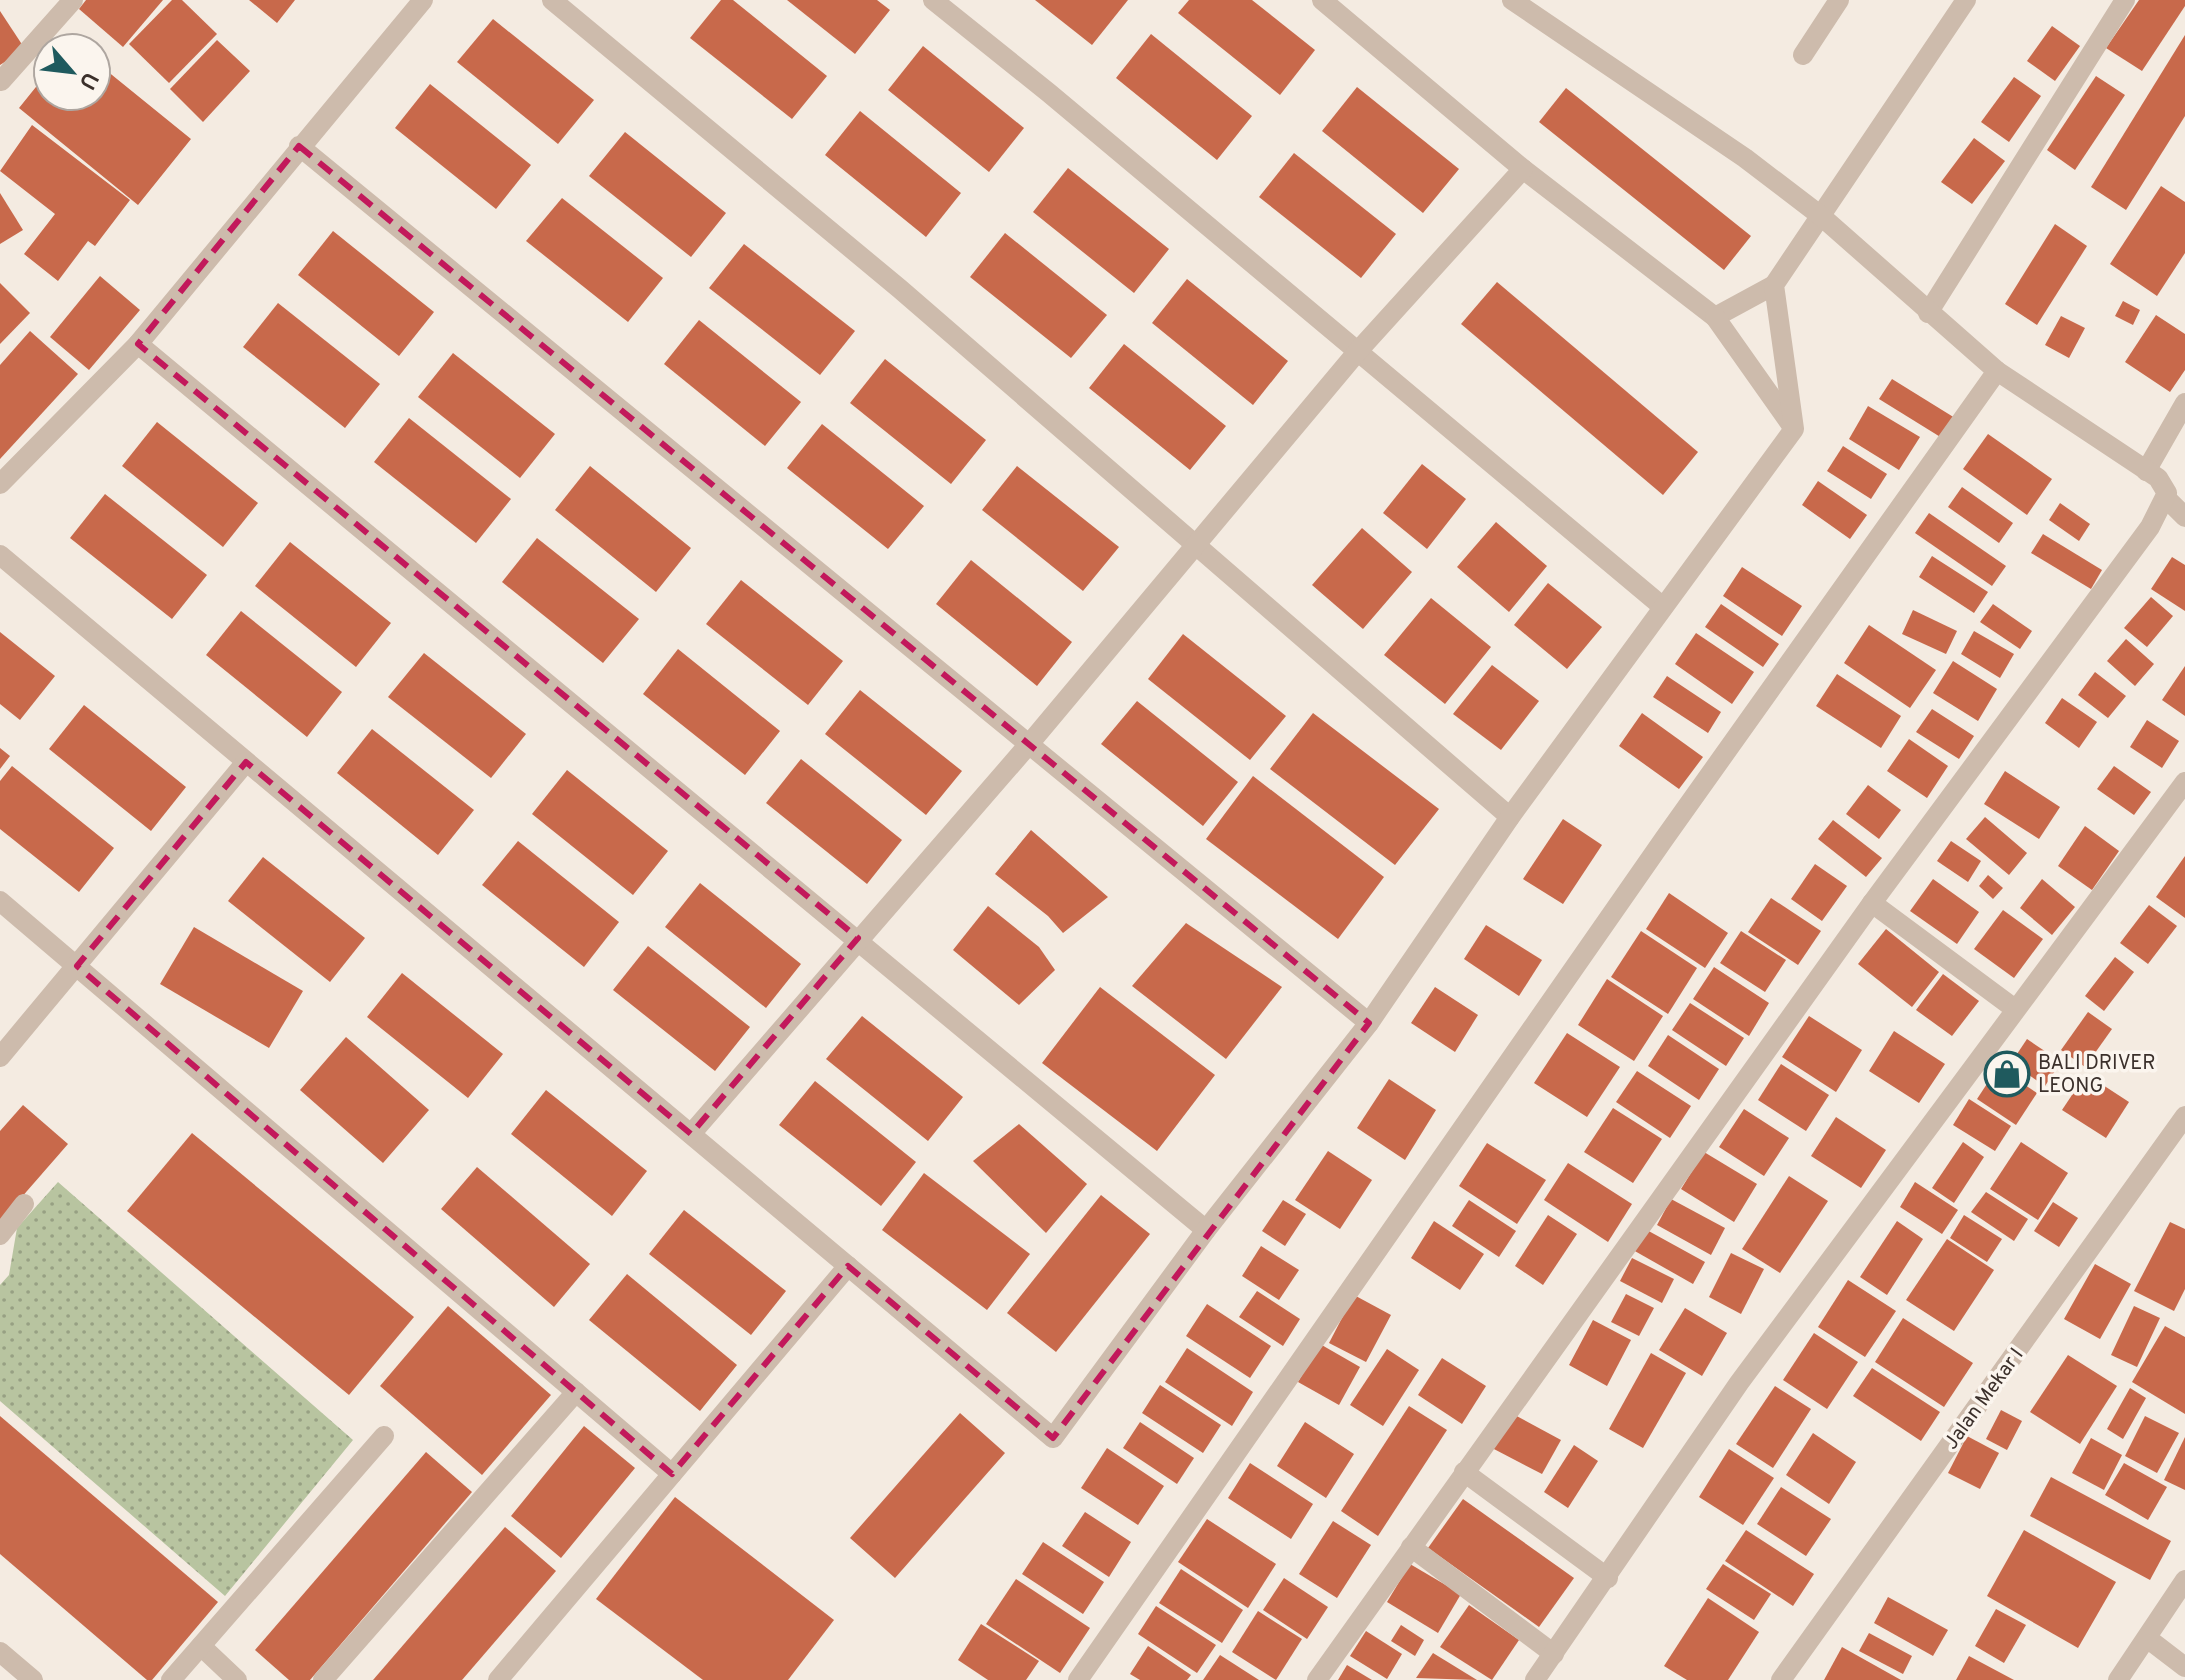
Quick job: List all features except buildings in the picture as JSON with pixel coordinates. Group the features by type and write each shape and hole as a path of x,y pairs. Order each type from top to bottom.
{"street":[{"path":"1,81 73,0"},
{"path":"0,484 138,344 423,0"},
{"path":"552,0 900,289 1510,817"},
{"path":"933,0 1663,607"},
{"path":"1322,0 1523,169 1715,317 1794,429"},
{"path":"1317,1680 1872,903 2150,527 2166,498 2165,485 1997,371 1821,216 1684,115 1512,0"},
{"path":"1803,55 1839,0"},
{"path":"1715,317 1774,285 1966,0"},
{"path":"1928,313 2125,0"},
{"path":"299,146 1369,1023"},
{"path":"691,1134 1030,743 1358,351 1523,169"},
{"path":"0,555 1053,1438 1206,1230 1369,1023 1510,817 1794,429 1774,285"},
{"path":"138,344 858,938 1206,1230"},
{"path":"1078,1680 1655,852 1997,371"},
{"path":"2146,471 2185,403"},
{"path":"2166,498 2185,517"},
{"path":"0,1057 246,762"},
{"path":"1535,1680 1608,1578 1739,1383 2185,782"},
{"path":"0,901 672,1474"},
{"path":"1872,903 2015,1009"},
{"name":"Jalan Mekar I","path":"1781,1680 2185,1116"},
{"path":"0,1235 24,1204"},
{"path":"498,1680 848,1266"},
{"path":"323,1680 576,1392"},
{"path":"171,1680 384,1436"},
{"path":"1464,1472 1608,1578"},
{"path":"1411,1547 1554,1654"},
{"path":"2118,1680 2185,1580"},
{"path":"2147,1638 2185,1667"},
{"path":"201,1646 237,1680"},
{"path":"3,1662 33,1680"}],"highlighted area":[{"path":"299,146 1369,1023 1053,1438 848,1266 672,1474 77,966 246,762 691,1134 858,938 138,344"}],"green space":[{"path":"58,1182 353,1440 225,1596 0,1401 0,1285 9,1275 17,1228"}],"place":[{"name":"BALI DRIVER LEONG","path":"2007,1074"}]}
